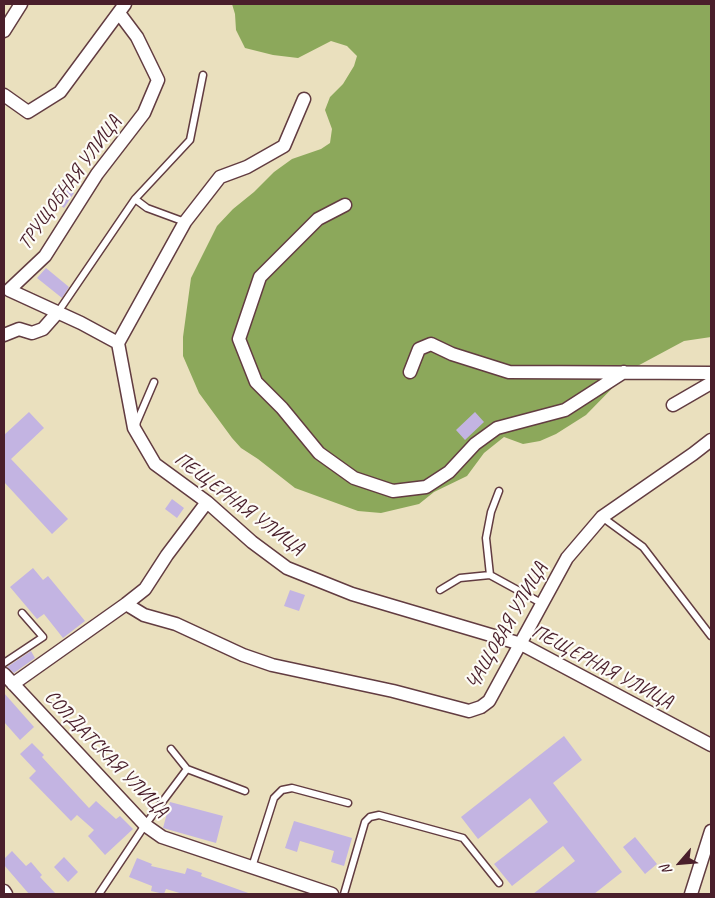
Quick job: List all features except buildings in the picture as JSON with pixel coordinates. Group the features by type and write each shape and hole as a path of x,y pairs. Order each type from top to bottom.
{"street":[{"path":"4,31 21,4"},
{"name":"ТРУЩОБНАЯ УЛИЦА","path":"4,95 28,112 60,92 122,8 158,80 144,113 97,174 45,256 6,288 81,323 118,343"},
{"path":"118,343 185,222 220,177 247,167 284,146 304,99"},
{"path":"345,205 318,219 260,277 239,339 256,382 282,408 319,453 354,478 393,491 426,487 449,472 475,444 497,428 565,410 624,372"},
{"path":"4,335 19,329 32,333 43,329 58,312"},
{"name":"ПЕЩЕРНАЯ УЛИЦА","path":"118,343 134,428 156,464 207,502 252,542 287,568 352,594 521,644 711,745"},
{"path":"410,372 419,349 431,344 452,354 509,372 711,373"},
{"path":"673,405 711,383"},
{"name":"ЧАЩОВАЯ УЛИЦА","path":"126,604 144,615 176,624 243,655 272,664 393,691 469,711 481,707 489,701 567,558 602,517 711,440"},
{"path":"13,684 145,589 167,554 207,502"},
{"name":"СОЛДАТСКАЯ УЛИЦА","path":"4,674 145,825 162,837 332,894"},
{"path":"690,894 711,831"}],"lane":[{"path":"58,312 135,199 190,140 202,75"},
{"path":"135,199 146,208 185,222"},
{"path":"134,428 154,382"},
{"path":"490,575 486,538 491,512 499,491"},
{"path":"602,517 643,547 711,636"},
{"path":"440,590 460,578 490,575 543,604"},
{"path":"4,664 42,637 22,613"},
{"path":"172,748 187,769 245,791"},
{"path":"99,894 145,825 187,769"},
{"path":"252,867 274,798 282,790 292,788 348,803"},
{"path":"344,894 365,822 370,816 379,815 463,838 499,883"}],"green space":[{"path":"232,4 711,4 711,337 684,341 630,370 586,415 556,434 540,441 523,444 504,437 484,453 467,476 434,492 419,504 381,513 358,511 295,488 241,448 199,393 183,356 183,337 191,278 217,226 233,209 274,172 292,159 321,149 330,143 332,129 325,110 330,97 343,84 354,66 357,56 347,46 331,41 298,58 273,55 245,48 236,30"}]}
